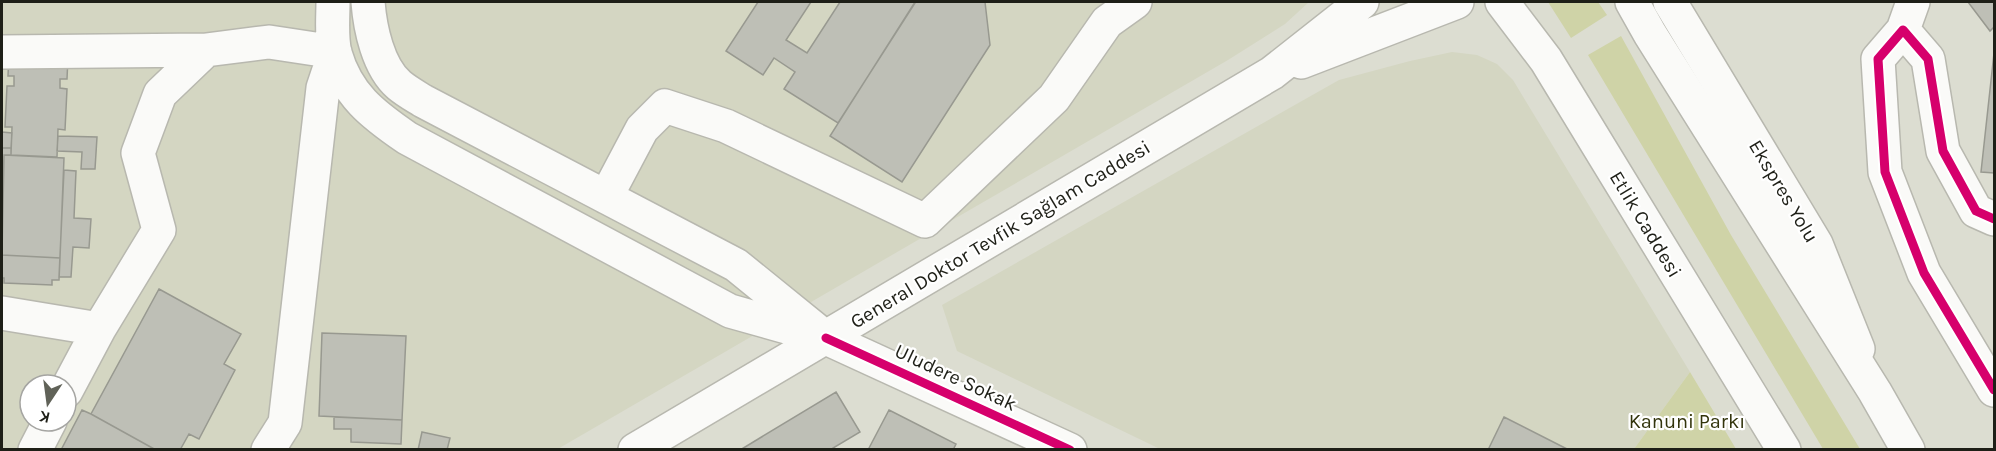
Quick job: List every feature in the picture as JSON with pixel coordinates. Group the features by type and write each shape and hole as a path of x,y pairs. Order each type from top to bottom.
{"main road":[{"path":"268,450 285,423 323,88 334,52 333,2"},
{"path":"368,2 380,58 398,85 423,101 736,266 826,338"},
{"path":"606,197 642,129 665,106 726,126 925,221 1054,98 1107,22 1135,2"},
{"name":"General Doktor Tevfik Sağlam Caddesi","path":"635,450 1272,73 1362,2"},
{"name":"General Doktor Tevfik Sağlam Caddesi","path":"1272,73 1457,2"},
{"name":"Etlik Caddesi","path":"1502,2 1546,60 1784,450"},
{"path":"1632,2 1875,392 1908,450"},
{"name":"Ekspres Yolu","path":"1670,2 1816,244 1875,392"},
{"path":"1908,16 1928,60 1943,151 1976,211 1995,219"},
{"path":"1908,16 1878,58 1885,172 1924,273 1995,390"},
{"path":"2,52 206,50 269,42 334,52"},
{"path":"76,373 99,329 159,230 138,153 160,94 206,50"},
{"path":"334,52 351,90 373,114 407,138 730,311 826,338"},
{"path":"2,313 99,329"},
{"name":"Uludere Sokak","path":"826,338 1070,450"},
{"path":"35,450 44,433"}],"shaded area":[{"path":"2,2 1309,2 1285,24 1228,60 556,450 2,449"},
{"path":"1452,52 1477,55 1497,64 1513,80 1690,372 1634,449 1160,449 957,351 942,305 1339,80"}],"green space":[{"path":"1548,2 1598,2 1607,15 1571,38"},
{"path":"1621,36 1731,235 1860,449 1823,449 1588,55"},
{"name":"Kanuni Parkı","path":"1690,372 1736,449 1634,449"}],"building":[{"path":"758,2 811,2 786,40 807,53 840,2 915,3 838,123 784,89 795,72 774,58 763,75 726,51"},
{"path":"915,2 985,2 990,45 902,182 830,136"},
{"path":"1968,2 1994,2 1994,27 1990,31"},
{"path":"1994,53 1994,173 1981,172"},
{"path":"9,54 68,57 67,79 60,79 60,88 67,89 65,130 58,129 57,157 11,155 12,127 5,127 7,86 14,86 14,76 8,76"},
{"path":"2,132 12,133 11,148 2,148"},
{"path":"58,136 97,137 95,169 81,169 82,152 57,151"},
{"path":"2,148 11,148 11,155 4,155 2,213"},
{"path":"4,155 64,158 60,258 2,255"},
{"path":"64,170 76,171 74,218 91,219 89,248 73,247 71,277 59,277"},
{"path":"2,255 60,258 59,280 52,280 52,285 4,283"},
{"path":"159,289 241,334 224,364 235,370 199,439 189,434 180,450 156,450 91,414"},
{"path":"322,333 406,336 402,420 319,416"},
{"path":"836,392 860,432 833,448 834,450 740,450"},
{"path":"82,410 156,450 61,450 70,433 78,433 78,418"},
{"path":"889,410 956,444 953,450 868,450"},
{"path":"334,417 402,420 401,444 351,442 351,429 334,429"},
{"path":"1504,417 1569,450 1488,450"},
{"path":"422,432 450,438 447,450 418,450"}],"cycle path":[{"path":"1994,219 1976,211 1943,151 1928,59 1903,30 1878,59 1885,172 1924,273 1994,390"},
{"path":"826,338 1070,450"}]}
